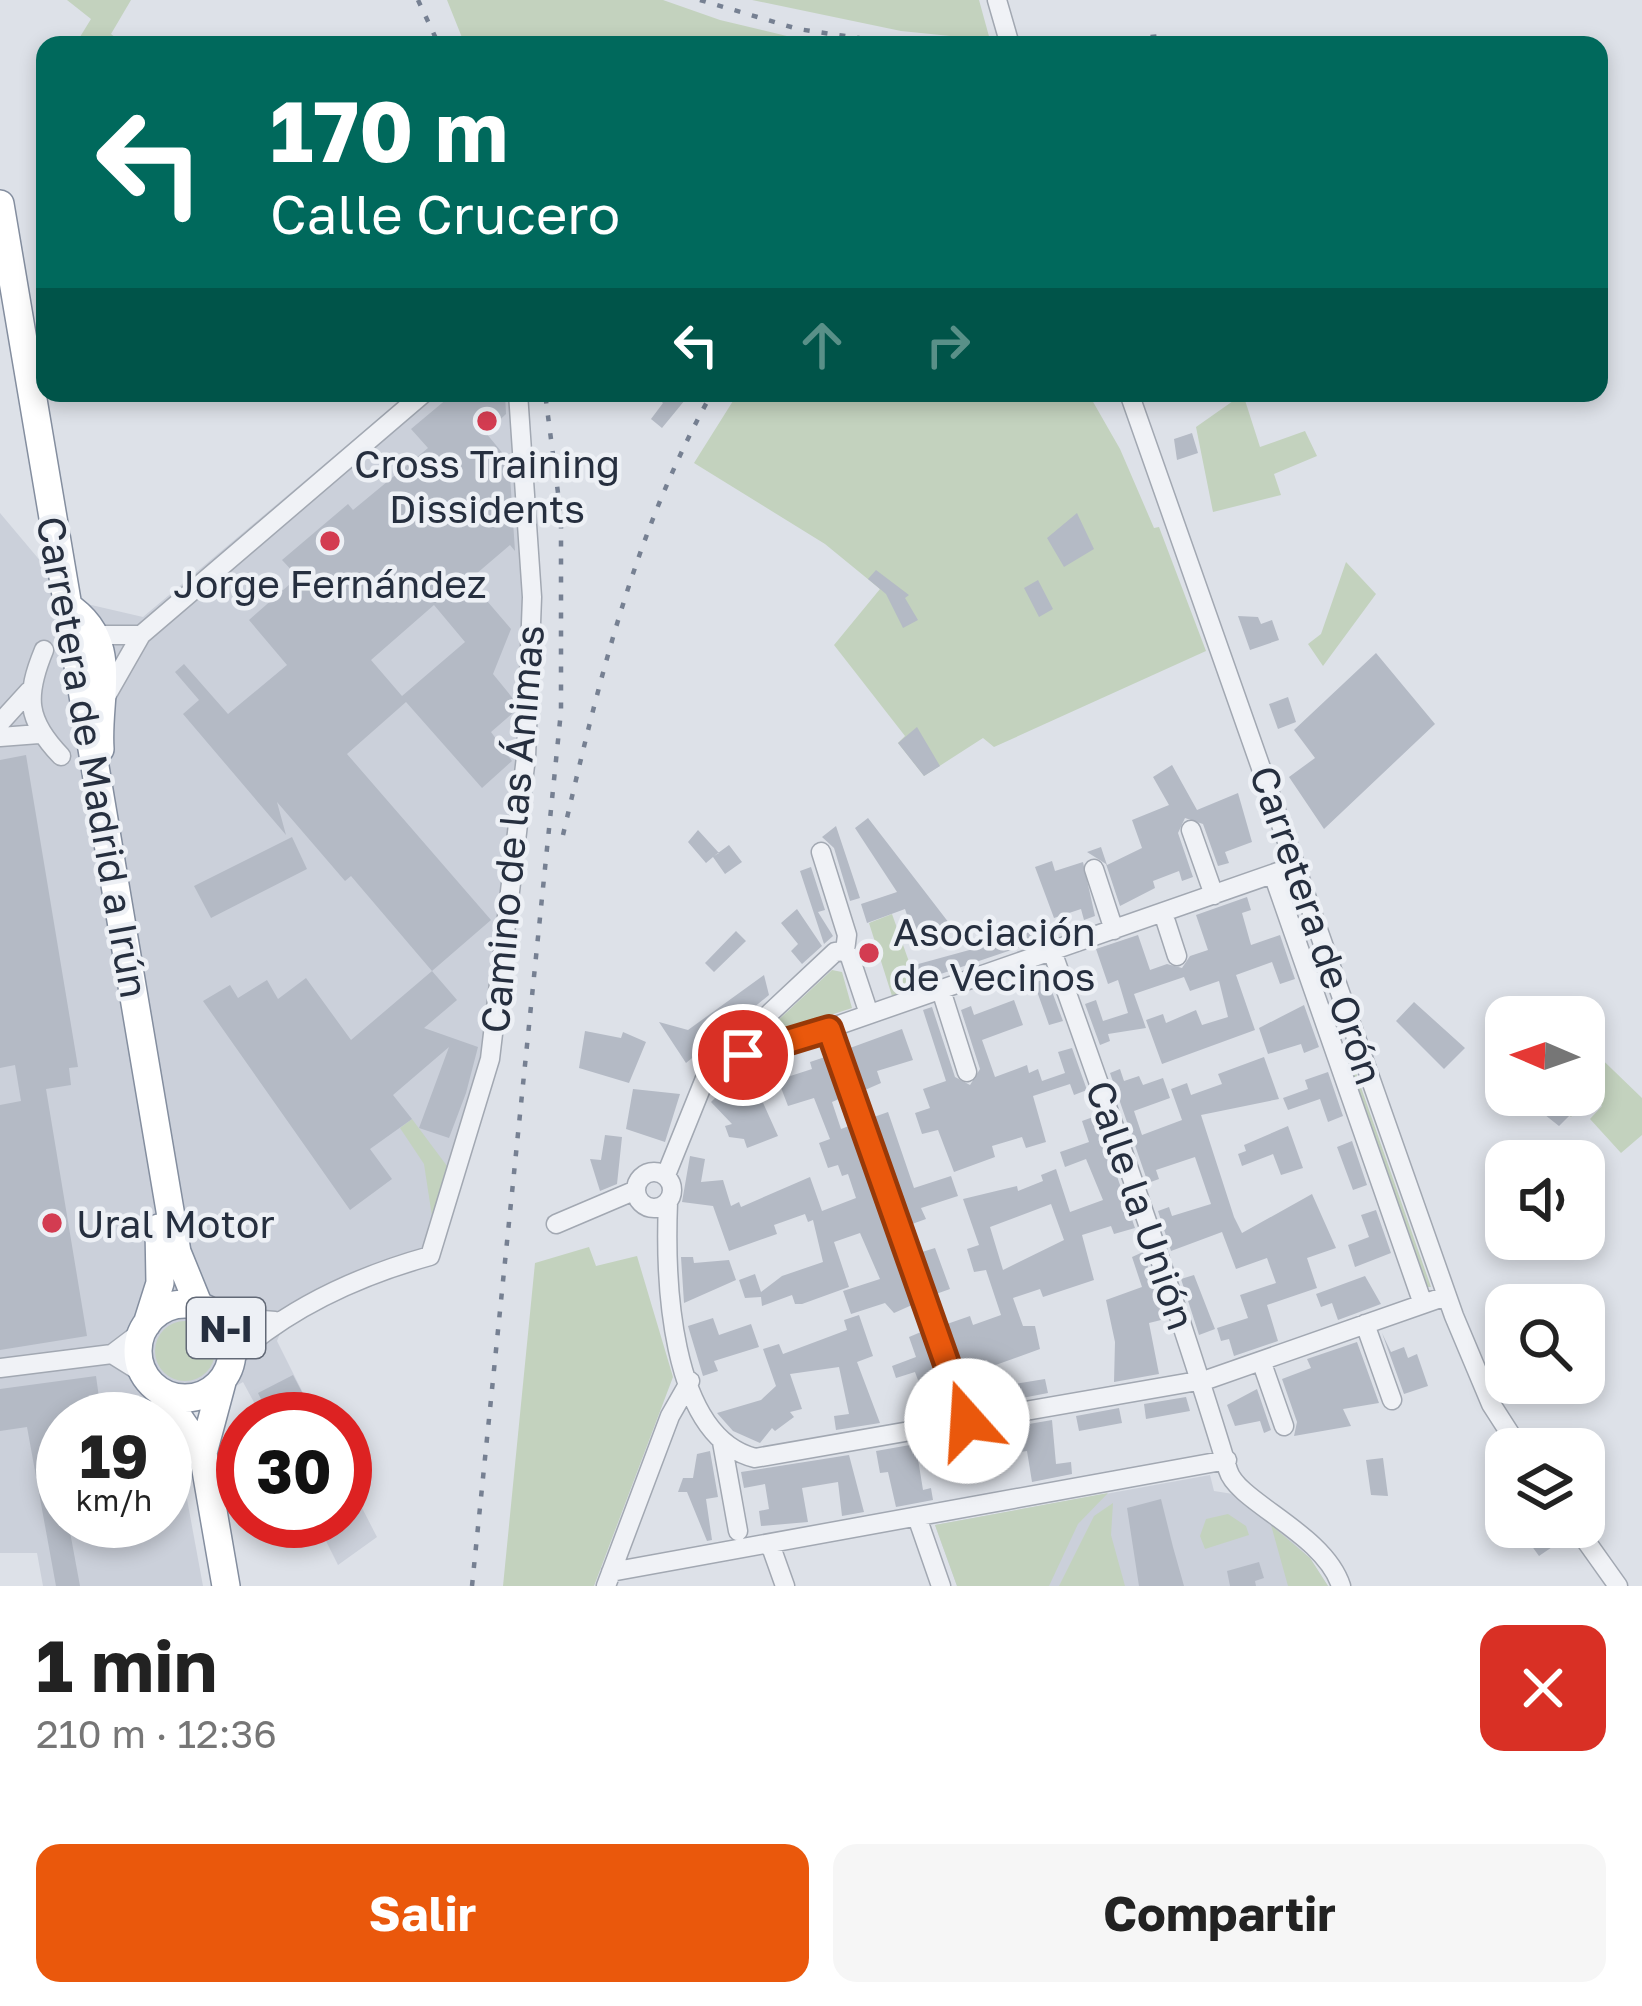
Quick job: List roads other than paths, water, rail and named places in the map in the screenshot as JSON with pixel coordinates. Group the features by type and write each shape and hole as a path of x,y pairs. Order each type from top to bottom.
{"highway":[{"name":"Carretera de Madrid a Irún","path":"0,204 177,1252 208,1311"},
{"name":"Carretera de Madrid a Irún","path":"0,289 159,1228 158,1300 144,1328"},
{"path":"66,605 94,634 107,671 99,740 113,878"},
{"name":"N-I","path":"203,1453 227,1371 227,1329 208,1311 170,1307 144,1328 153,1383 203,1453 226,1586"},
{"name":"N-I","path":"153,1383 198,1397 227,1371"}],"street":[{"path":"998,0 1008,36"},
{"path":"106,698 141,634 413,402"},
{"name":"Camino de las Ánimas","path":"275,1321 380,1270 430,1256 490,1059 526,757 532,597 519,402"},
{"name":"Carretera de Orón","path":"1133,402 1446,1296 1480,1382 1507,1428"},
{"path":"94,634 141,634"},
{"path":"0,722 29,691 44,650"},
{"path":"29,691 31,717 39,734 61,756"},
{"path":"0,737 39,734"},
{"path":"1191,830 1214,895"},
{"path":"821,852 847,934 845,951 869,1014"},
{"path":"730,1055 764,1051 1295,866"},
{"path":"1094,869 1114,930"},
{"path":"1273,874 1423,1304"},
{"path":"1166,922 1177,956"},
{"path":"666,1175 700,1082 761,1018 835,952 845,951"},
{"name":"Calle la Unión","path":"1052,951 1227,1460"},
{"path":"940,990 968,1072"},
{"path":"829,1029 967,1421"},
{"path":"556,1224 636,1190 649,1172 666,1175 672,1185 668,1300 690,1381 707,1424 726,1445 755,1458 1202,1380 1446,1296"},
{"path":"636,1190 645,1206 668,1202"},
{"path":"208,1311 275,1321"},
{"path":"227,1371 275,1321"},
{"path":"1365,1324 1392,1400"},
{"path":"0,1368 112,1354 144,1328"},
{"path":"112,1354 153,1383"},
{"path":"1264,1369 1284,1426"},
{"path":"609,1581 670,1416 690,1381"},
{"path":"726,1445 738,1531"},
{"path":"609,1581 770,1544 1227,1460 1236,1482 1324,1554 1340,1586"},
{"path":"917,1517 941,1586"},
{"path":"770,1544 785,1586"},
{"path":"1591,1548 1618,1586"}],"railway":[{"path":"418,0 435,36"},
{"path":"700,0 798,29 845,36"},
{"path":"472,1586 561,711 561,516 546,402"},
{"path":"563,835 605,664 640,553 707,402"}],"place":[{"name":"Cross Training Dissidents","path":"487,421"},
{"name":"Jorge Fernández","path":"330,541"},
{"name":"Asociación de Vecinos","path":"869,953"},
{"name":"Ural Motor","path":"52,1223"}]}
